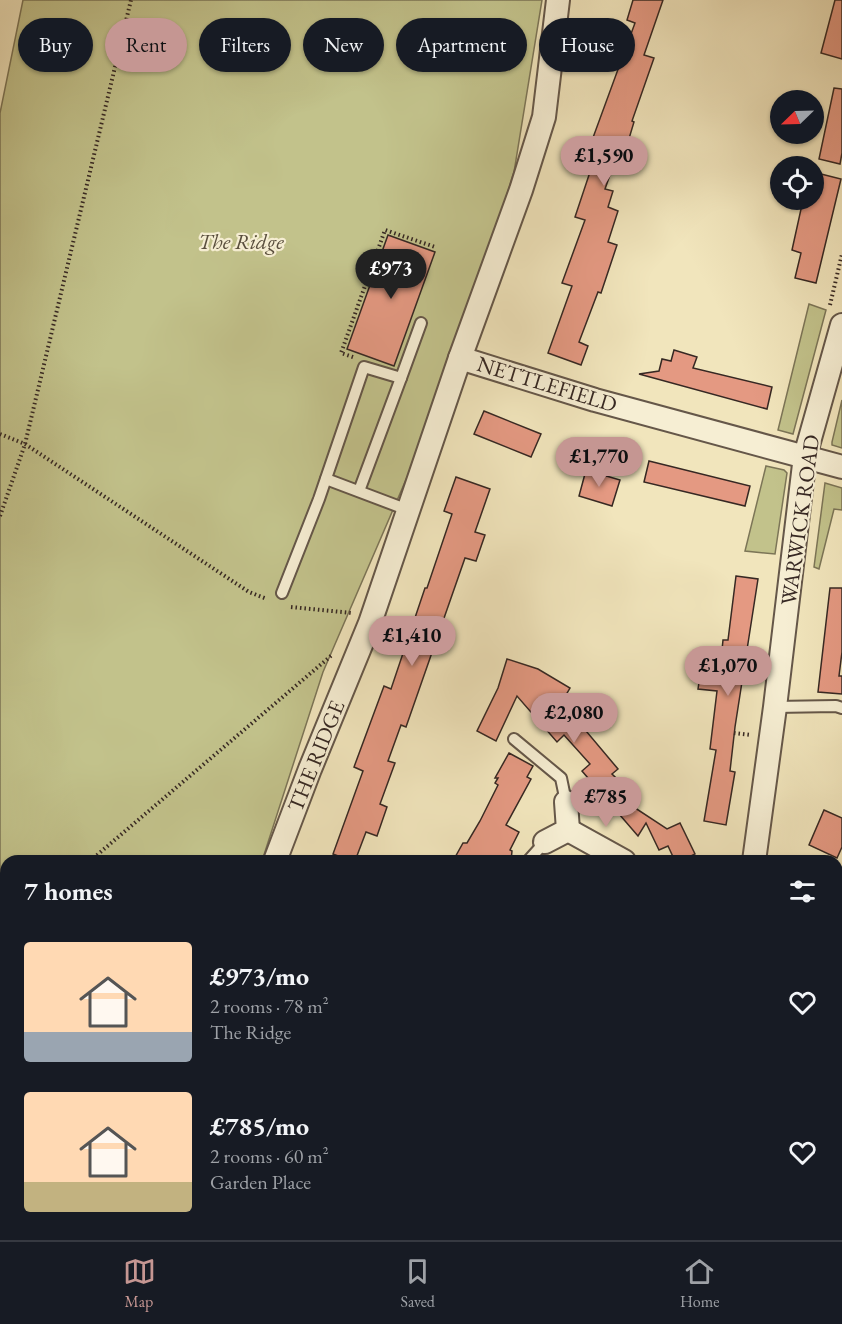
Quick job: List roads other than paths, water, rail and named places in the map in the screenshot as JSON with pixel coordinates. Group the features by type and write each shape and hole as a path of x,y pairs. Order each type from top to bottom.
{"street":[{"name":"THE RIDGE","path":"277,855 370,623 460,358 521,190 544,117 558,0"},
{"name":"WARWICK ROAD","path":"755,855 805,456 842,325"},
{"name":"NETTLEFIELD","path":"460,358 595,400 842,467"},
{"path":"566,802 568,830"},
{"path":"545,842 568,830"},
{"path":"568,830 613,855"}],"lane":[{"path":"359,491 421,323"},
{"path":"282,598 364,367 401,378"},
{"path":"326,479 408,510"},
{"path":"775,707 836,706 842,708"},
{"path":"514,739 561,778 566,802"},
{"path":"533,855 545,842"}],"park label":[{"name":"The Ridge","path":"241,241"}]}
